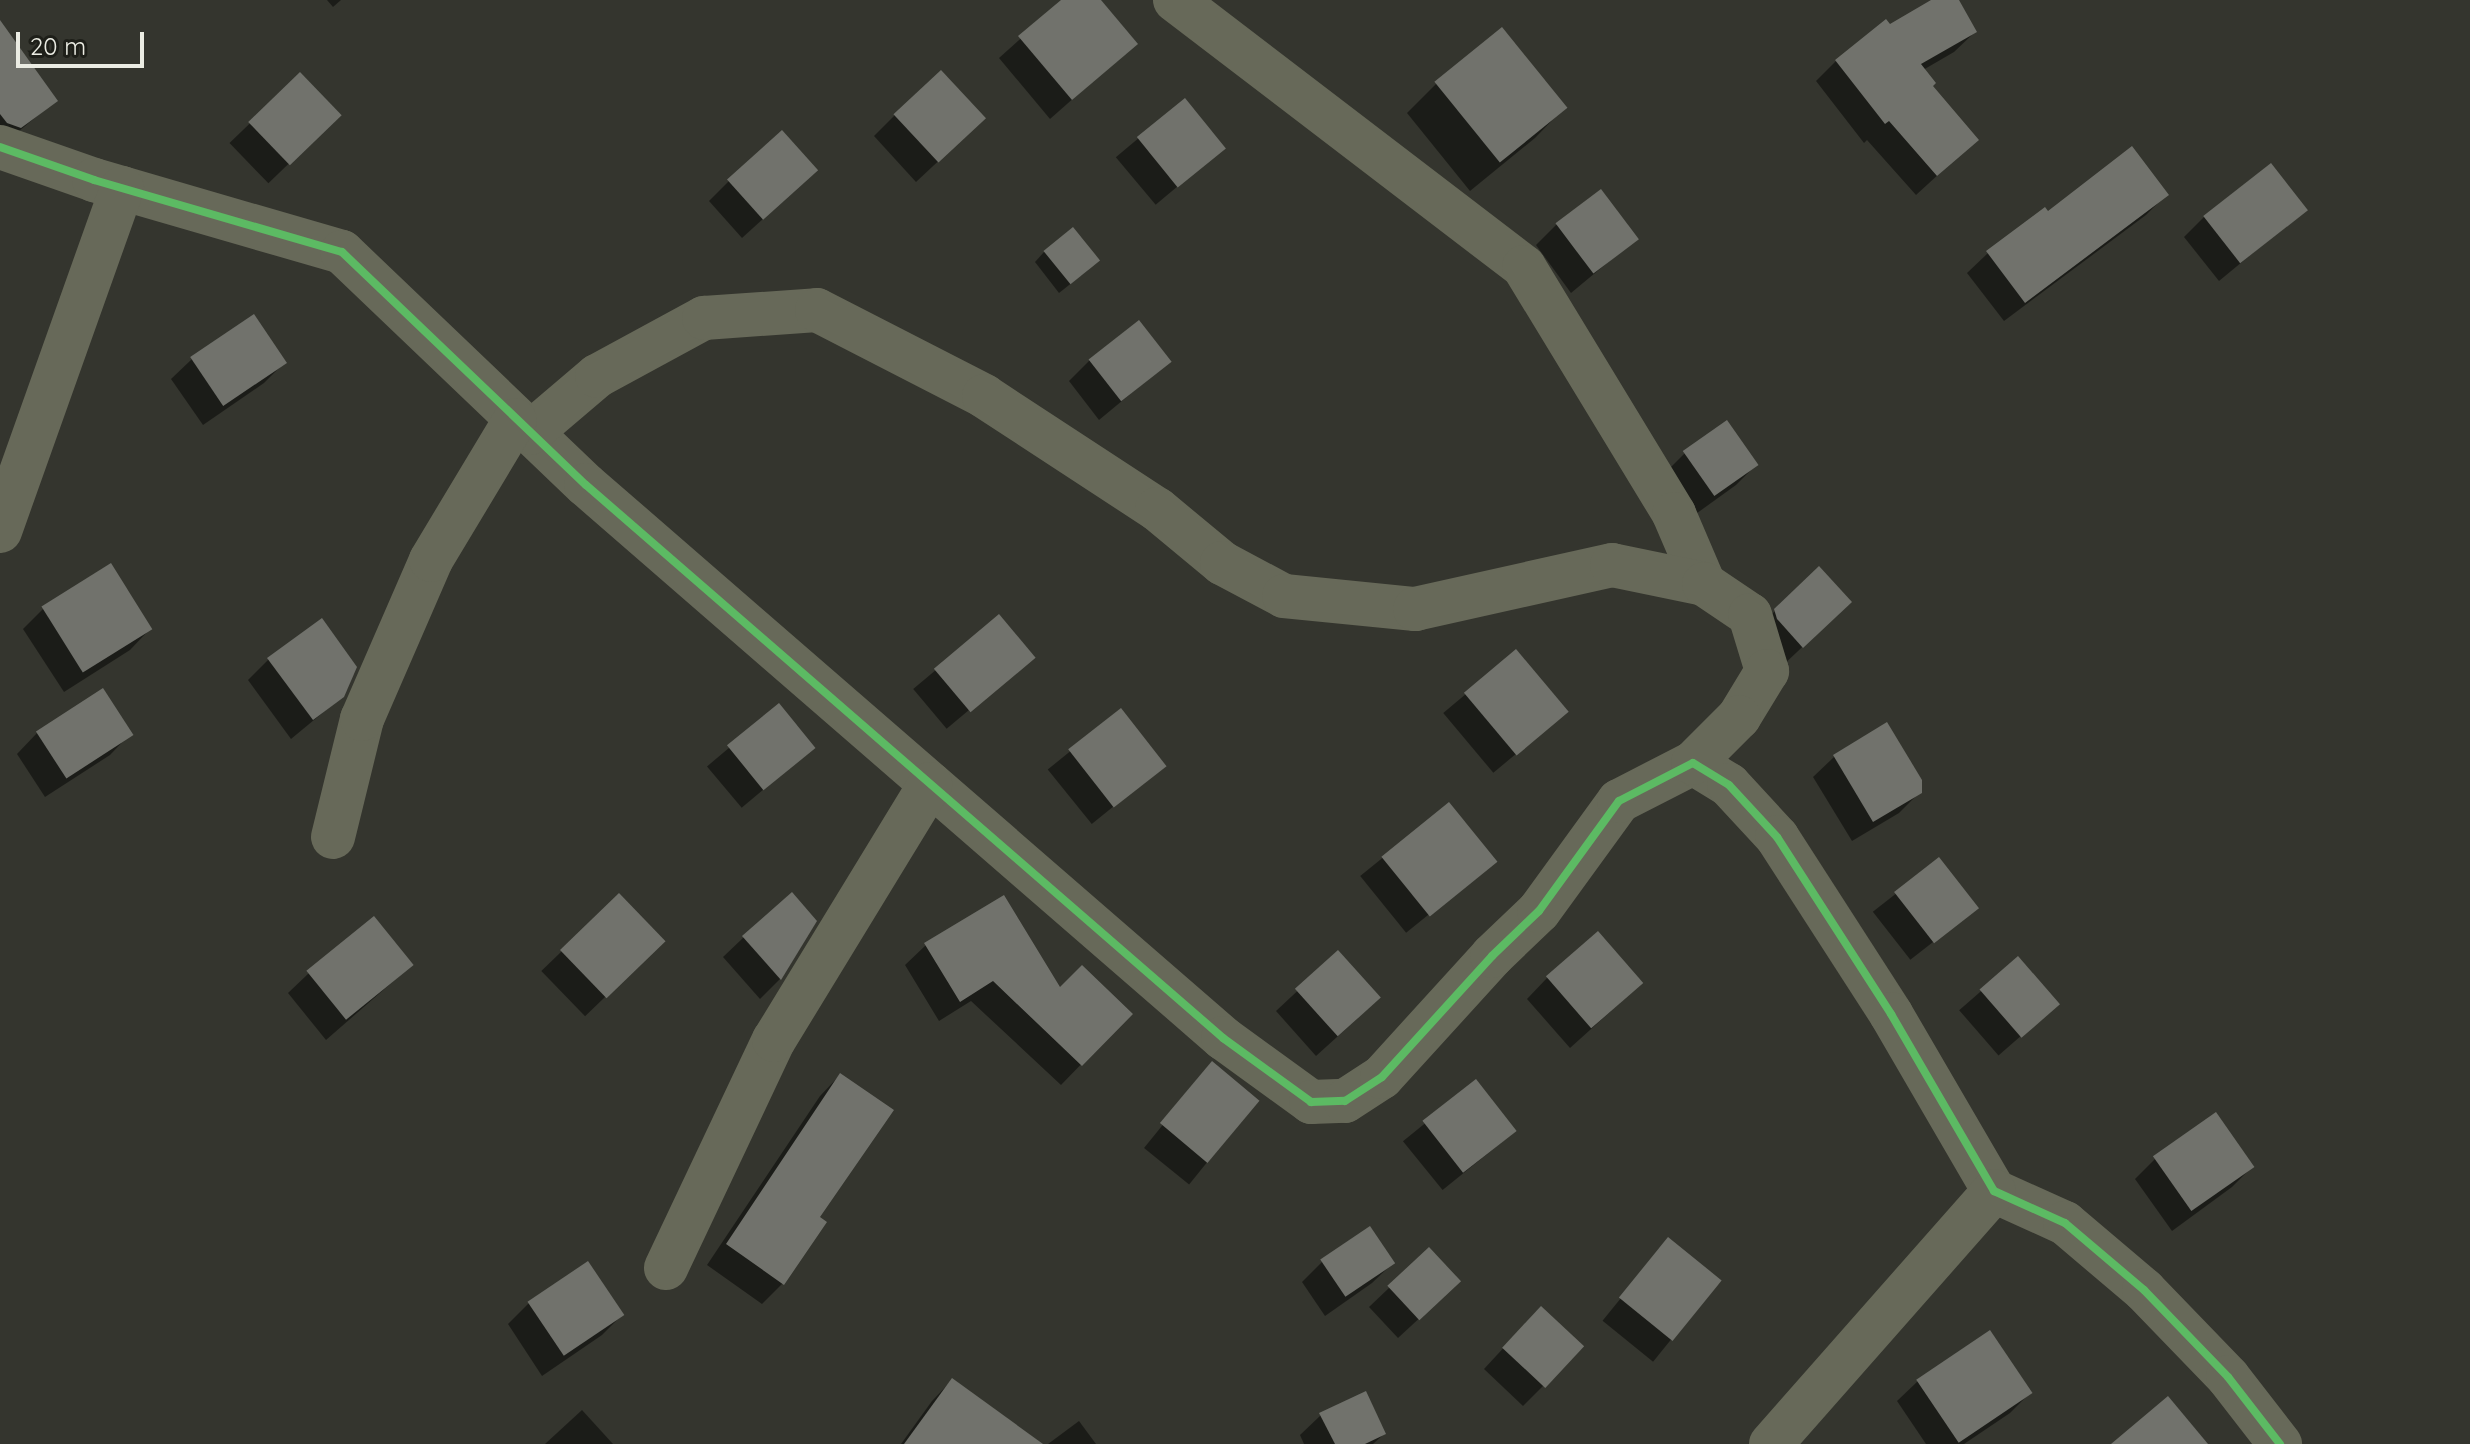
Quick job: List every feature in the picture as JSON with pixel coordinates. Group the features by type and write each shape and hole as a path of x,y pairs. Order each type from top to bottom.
{"street":[{"path":"1175,0 1524,267 1674,514 1704,584"},
{"path":"0,147 122,188 342,252 522,426 930,784 1223,1038 1311,1102 1345,1101 1382,1077 1492,956 1539,911 1619,801 1693,763 1739,717 1767,671 1750,615 1704,584 1612,565 1415,609 1284,596 1222,563 1157,509 984,396 817,310 704,318 597,376 522,426 431,560 362,719 333,837"},
{"path":"0,531 122,188"},
{"path":"1693,763 1729,785 1777,837 1891,1014 1994,1191 2065,1223 2144,1290 2228,1377 2280,1444"},
{"path":"666,1268 774,1040 930,784"},
{"path":"1771,1444 1994,1191"}],"building":[{"path":"1061,0 1101,0 1138,44 1072,100 1018,36"},
{"path":"1931,0 1959,0 1977,32 1921,64 1936,83 1933,86 1979,140 1937,176 1889,121 1885,124 1835,60 1886,19 1890,24"},
{"path":"0,20 58,101 21,128 7,123 0,114"},
{"path":"1502,27 1567,108 1500,163 1434,82"},
{"path":"941,70 986,118 938,163 893,114"},
{"path":"300,72 342,115 290,165 248,122"},
{"path":"1185,98 1226,149 1178,188 1137,137"},
{"path":"782,130 818,170 763,220 727,180"},
{"path":"2132,146 2169,195 2025,303 1986,251 2045,207 2048,211"},
{"path":"2271,163 2308,210 2240,263 2203,216"},
{"path":"1601,189 1639,239 1593,274 1555,223"},
{"path":"1073,227 1100,260 1071,284 1043,251"},
{"path":"254,314 287,363 223,406 190,357"},
{"path":"1139,320 1172,362 1121,401 1089,359"},
{"path":"1727,420 1759,465 1714,496 1683,451"},
{"path":"111,563 152,629 83,673 41,606"},
{"path":"1819,566 1852,602 1803,648 1777,619 1774,609"},
{"path":"999,614 1036,658 971,712 934,669"},
{"path":"322,618 357,667 344,697 313,720 267,658"},
{"path":"1516,649 1569,712 1517,756 1464,693"},
{"path":"103,688 133,735 66,779 36,732"},
{"path":"779,703 816,748 763,790 727,745"},
{"path":"1121,708 1167,766 1114,808 1068,749"},
{"path":"1887,722 1922,780 1922,793 1873,822 1833,755"},
{"path":"1449,802 1497,862 1430,917 1381,857"},
{"path":"1939,857 1979,908 1934,943 1894,892"},
{"path":"792,892 817,921 781,980 742,936"},
{"path":"619,893 666,941 607,998 560,950"},
{"path":"1004,895 1060,987 1082,965 1133,1014 1082,1066 993,981 960,1002 924,943"},
{"path":"374,916 414,965 346,1020 306,971"},
{"path":"1598,931 1643,983 1591,1028 1546,976"},
{"path":"1338,950 1381,998 1338,1036 1295,989"},
{"path":"2018,956 2060,1004 2021,1038 1980,989"},
{"path":"1212,1061 1259,1101 1207,1163 1160,1123"},
{"path":"840,1073 894,1110 820,1217 827,1222 784,1285 726,1244"},
{"path":"1476,1079 1517,1131 1463,1173 1422,1121"},
{"path":"2216,1112 2254,1167 2191,1211 2153,1156"},
{"path":"1370,1226 1395,1263 1345,1297 1320,1260"},
{"path":"1668,1237 1722,1280 1673,1341 1619,1298"},
{"path":"1429,1247 1461,1281 1419,1320 1387,1286"},
{"path":"588,1261 624,1315 564,1356 527,1302"},
{"path":"1541,1306 1584,1346 1545,1388 1502,1348"},
{"path":"1990,1330 2032,1393 1959,1443 1916,1380"},
{"path":"952,1378 1043,1444 904,1444"},
{"path":"1366,1391 1386,1434 1365,1444 1335,1444 1319,1413"},
{"path":"2168,1396 2208,1444 2111,1444"}],"cycle path":[{"path":"0,147 94,180 342,252 586,485 1223,1038 1311,1102 1345,1101 1382,1077 1492,956 1539,911 1619,801 1693,763 1729,785 1777,837 1891,1014 1994,1191 2065,1223 2144,1290 2228,1377 2280,1444"}]}
